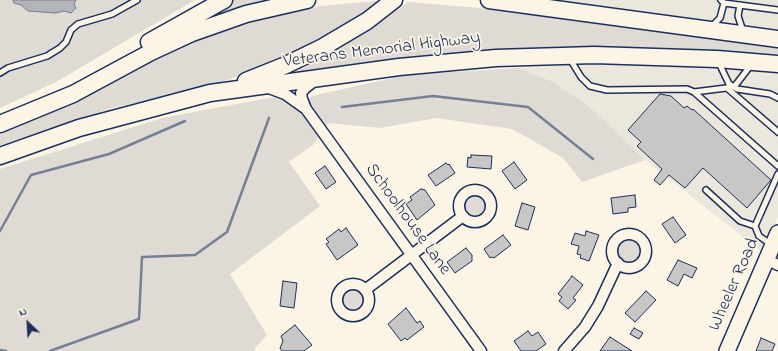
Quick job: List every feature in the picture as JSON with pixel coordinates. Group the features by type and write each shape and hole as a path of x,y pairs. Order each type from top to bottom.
{"highway":[{"path":"30,111 224,0"},
{"path":"0,124 74,94 146,55 192,33 253,12 307,0"},
{"path":"210,93 258,77 311,54 353,30 394,0"},
{"path":"489,0 778,39"},
{"path":"536,0 564,10"},
{"name":"Veterans Memorial Highway","path":"0,156 94,124 210,93 323,76 432,63 496,58 626,56 778,62"}],"main road":[{"name":"Wheeler Road","path":"727,351 774,251"}],"street":[{"name":"Schoolhouse Lane","path":"323,76 303,90 302,99 306,109 481,351"},
{"name":"Schoolhouse Lane","path":"262,86 285,94 306,109"},
{"path":"365,290 463,216"},
{"path":"564,351 585,327 598,306 618,263"}],"lane":[{"path":"0,73 14,65 47,56 60,48 66,42 71,30 78,24 112,14 137,0"},
{"path":"708,30 719,19 723,2 778,10"},
{"path":"740,5 740,22 746,35"},
{"path":"569,56 581,77 590,86 607,90 687,89 694,92 778,166"},
{"path":"717,59 729,84 737,89 770,94 778,98"},
{"path":"694,92 734,86 754,62"},
{"path":"727,88 778,132"},
{"path":"774,251 759,236 755,226 778,174"},
{"path":"706,190 740,220 755,226"}],"shaded area":[{"path":"0,0 195,0 56,82 0,108"},
{"path":"13,0 76,0 74,4 76,8 71,13 64,11 56,13 28,11 21,5 14,3"},
{"path":"234,0 267,0 206,17"},
{"path":"386,0 327,38 260,69 209,86 112,108 0,148 0,129 139,64 194,41 261,19 311,7"},
{"path":"547,0 778,0 778,31"},
{"path":"408,2 540,13 778,47 778,54 707,52 474,53 290,74 371,30"},
{"path":"583,64 717,67 778,74 778,218 762,252 645,160 590,107 518,68"},
{"path":"518,68 553,82 590,107 645,160 582,182 563,158 512,129 436,118 380,128 329,123 313,145 289,162 320,206 230,274 267,335 254,349 255,351 0,351 0,169 162,118 280,96 302,107 312,96 406,75"},
{"path":"475,193 484,197 488,206 484,215 475,219 466,215 462,206 466,197"},
{"path":"629,238 638,242 642,251 638,260 629,264 620,260 616,251 620,242"},
{"path":"348,288 358,288 365,295 365,305 358,312 348,312 341,305 341,295"}],"building":[{"path":"660,94 671,96 684,108 687,106 692,110 693,109 771,180 747,208 703,168 685,188 669,175 660,185 654,180 662,169 637,146 641,142 628,130"},
{"path":"471,155 492,156 491,169 467,167 468,157 471,158"},
{"path":"514,162 527,180 515,189 502,171"},
{"path":"446,163 448,165 449,164 455,173 436,186 428,175"},
{"path":"325,166 336,182 326,189 315,173"},
{"path":"421,189 425,190 435,205 417,220 406,204 412,200 410,197"},
{"path":"635,195 636,207 628,208 628,212 613,214 611,198"},
{"path":"522,203 535,207 528,230 515,226"},
{"path":"673,217 686,235 675,243 662,224"},
{"path":"346,228 358,245 337,260 326,244 329,242 326,239 339,229 341,232"},
{"path":"586,231 599,235 589,261 580,258 581,255 577,254 579,246 571,244 575,233 585,236"},
{"path":"503,235 511,245 494,258 490,258 484,249"},
{"path":"466,248 472,255 472,261 455,273 447,262"},
{"path":"678,260 697,268 692,278 684,274 678,286 667,280"},
{"path":"572,276 583,285 573,298 576,300 568,309 559,301 562,297 558,294"},
{"path":"283,281 297,283 294,308 280,306"},
{"path":"646,291 656,300 635,322 625,313"},
{"path":"406,308 417,323 420,321 424,327 407,340 405,338 401,341 388,324"},
{"path":"295,325 312,345 304,351 282,351 280,348 283,341 281,336"},
{"path":"634,328 643,333 639,339 630,334"},
{"path":"528,331 532,336 538,332 546,344 536,351 521,351 514,341"},
{"path":"610,337 632,351 600,351"},
{"path":"761,338 775,344 772,351 756,351"}],"waterway":[{"path":"342,107 433,96 528,107 593,159"},
{"path":"50,351 139,319 142,257 195,255 227,232 269,118"},
{"path":"0,231 31,175 109,154 185,121"},
{"path":"0,350 6,351"}]}
